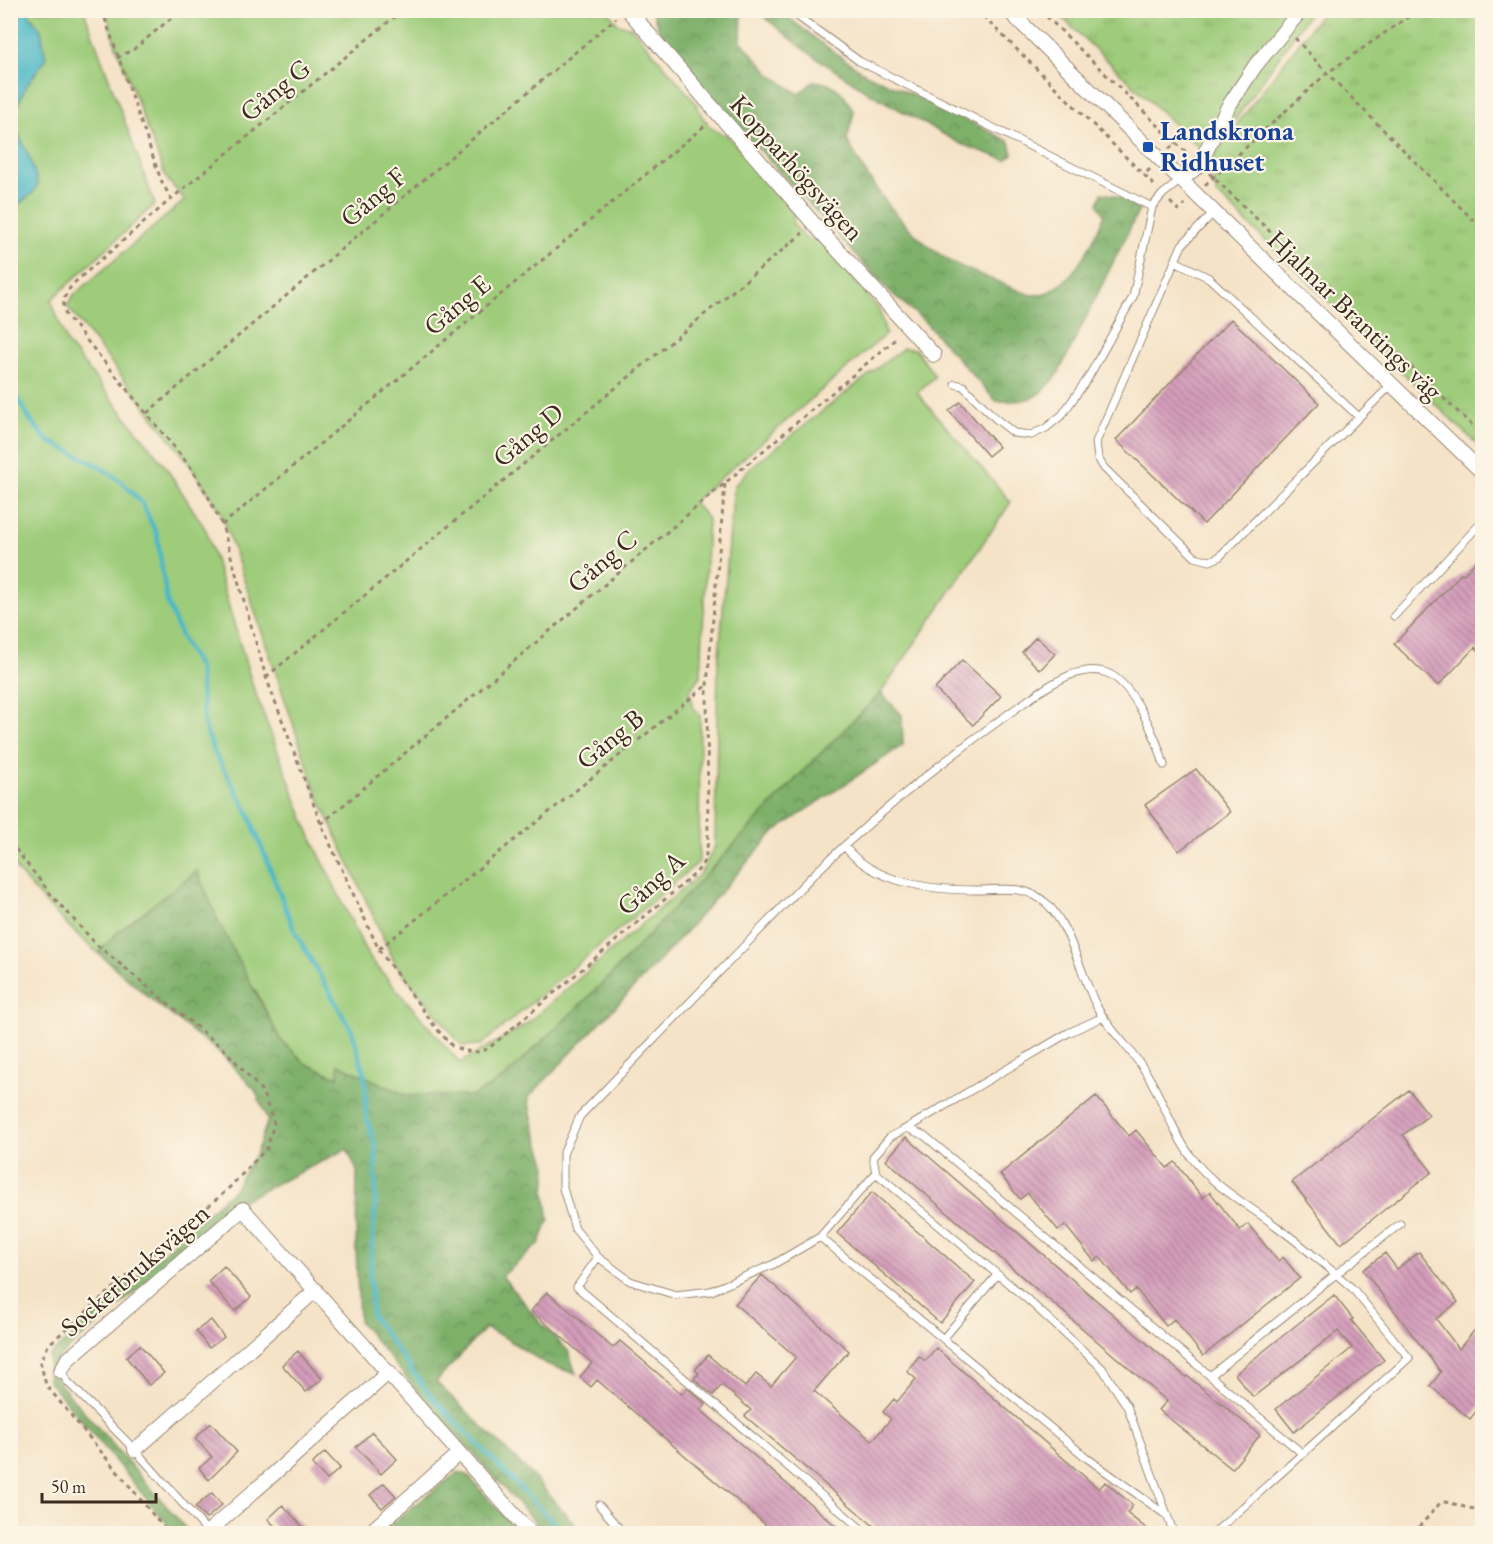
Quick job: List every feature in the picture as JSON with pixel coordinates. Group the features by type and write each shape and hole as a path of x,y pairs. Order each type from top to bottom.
{"street":[{"name":"Hjalmar Brantings väg","path":"1008,10 1181,180 1191,197 1214,212 1482,472"},
{"path":"1181,180 1199,165 1228,107 1256,66 1300,10"},
{"name":"Kopparhögsvägen","path":"622,14 718,115 934,355"},
{"name":"Sockerbruksvägen","path":"60,1371 67,1360 243,1209 531,1533"},
{"path":"135,1450 316,1290"},
{"name":"Sockerbruksvägen","path":"209,1533 388,1372"},
{"path":"368,1533 459,1453"}],"lane":[{"path":"789,10 859,61 1152,207"},
{"path":"955,384 963,386 995,418 1014,433 1030,435 1046,428 1062,415 1088,378 1133,297 1152,207 1162,194 1181,180"},
{"path":"1214,212 1182,245 1096,442 1098,458 1104,468 1195,557 1210,561 1219,557 1392,384"},
{"path":"1175,261 1209,278 1359,417"},
{"path":"1394,616 1482,522"},
{"path":"876,1173 820,1237 774,1264 711,1291 676,1295 630,1281 598,1257 575,1229 563,1188 564,1154 580,1116 811,877 875,818 992,726 1071,675 1089,670 1107,673 1123,684 1145,717 1158,743 1164,765"},
{"path":"844,846 868,869 896,880 932,888 1010,889 1031,892 1048,905 1062,924 1096,1005 1110,1029 1132,1052 1148,1075 1174,1131 1193,1159 1222,1187 1279,1227 1353,1289 1409,1358 1213,1533"},
{"path":"1103,1017 1068,1033 890,1137 873,1157 876,1173 1027,1299 1102,1368 1127,1406 1173,1533"},
{"path":"907,1128 925,1137 1303,1454"},
{"path":"1210,1376 1400,1224"},
{"path":"820,1237 1087,1458 1167,1515"},
{"path":"598,1257 577,1287 867,1533"},
{"path":"943,1339 997,1275"},
{"name":"Sockerbruksvägen","path":"60,1371 209,1533"},
{"path":"599,1505 624,1533"}],"path":[{"path":"102,10 161,180 171,199"},
{"path":"117,58 134,49 181,10"},
{"name":"Gång G","path":"147,413 66,315 63,306 64,294 171,199 403,10"},
{"path":"976,10 1144,176"},
{"path":"1040,10 1176,143"},
{"path":"1214,176 1327,73 1418,10"},
{"name":"Gång F","path":"147,413 622,14"},
{"path":"1286,28 1327,73 1482,229"},
{"name":"Gång E","path":"222,525 718,115"},
{"path":"1199,165 1214,176 1482,435"},
{"path":"1162,194 1178,210 1191,197"},
{"name":"Gång D","path":"266,677 814,224"},
{"name":"Gång C","path":"321,824 909,328"},
{"path":"147,413 192,469 222,525 266,677 321,824 379,950"},
{"path":"707,685 725,484"},
{"name":"Gång B","path":"379,950 707,685"},
{"name":"Gång A","path":"379,950 436,1028 453,1046 465,1052 480,1052 489,1047 696,873 705,860 708,841 707,685"},
{"path":"10,842 53,897 97,945 226,1051 262,1091 274,1123 267,1148 226,1191 49,1344 40,1360 46,1385 169,1533"},
{"path":"1413,1533 1441,1502 1450,1502 1464,1509 1482,1509"}],"green space":[{"path":"607,10 618,24 631,27 696,103 707,124 727,135 783,197 794,212 793,224 806,239 820,239 879,309 886,334 693,502 708,519 701,675 690,690 693,707 700,716 699,862 481,1045 462,1046 395,963 317,794 221,512 186,459 67,306 75,294 185,200 166,178 114,40 106,11"},
{"path":"11,11 84,11 155,204 51,300 67,343 165,466 206,530 253,687 310,835 368,956 460,1063 524,1026 700,874 715,846 718,667 734,486 750,468 903,348 915,349 935,376 917,393 1011,502 881,693 810,764 608,978 503,1079 473,1096 405,1095 339,1065 338,1078 306,1064 280,1039 255,989 119,931 98,953 52,910 11,862"},
{"path":"652,11 742,11 741,41 770,74 799,94 814,81 834,86 843,94 854,112 847,140 887,204 913,232 948,260 1016,290 1035,295 1047,292 1059,286 1069,276 1087,252 1104,215 1098,204 1102,193 1141,206 1059,372 1046,388 1026,400 996,401 925,322 886,288 685,68 661,35"},
{"path":"757,11 780,11 866,74 952,112 1010,142 1013,154 1006,160 961,144 866,91 806,51"},
{"path":"1055,11 1311,11 1209,157"},
{"path":"1323,11 1482,11 1482,449 1217,194 1207,164"},
{"path":"881,693 902,715 903,745 774,832 665,955 528,1098 534,1127 547,1166 545,1193 549,1220 539,1244 502,1276 538,1320 568,1351 576,1374 546,1364 504,1337 485,1328 436,1382 529,1472 582,1533 545,1533 430,1406 359,1321 356,1248 357,1171 347,1149 239,1202 56,1360 55,1375 59,1383 190,1533 175,1533 48,1380 49,1356 234,1189 256,1153 268,1120 255,1090 220,1053 148,997 98,953 119,931 197,871 218,921 280,1039 306,1064 338,1077 338,1064 405,1095 473,1096 503,1079 608,978 810,764"},
{"path":"458,1472 467,1475 519,1533 379,1533"}],"water":[{"path":"11,10 27,11 41,30 46,59 27,85 16,108 16,129 30,158 38,184 33,193 11,210"}],"building":[{"path":"1231,319 1319,403 1204,524 1116,440"},
{"path":"960,402 999,447 988,456 949,411"},
{"path":"1482,555 1482,654 1475,647 1438,686 1394,644"},
{"path":"1036,637 1055,654 1040,670 1022,652"},
{"path":"962,660 1001,696 973,725 935,689"},
{"path":"1196,769 1230,812 1179,851 1145,805"},
{"path":"1409,1090 1429,1115 1403,1135 1432,1172 1341,1244 1292,1182"},
{"path":"1096,1096 1129,1136 1136,1130 1167,1168 1175,1162 1203,1198 1210,1192 1240,1230 1248,1224 1278,1261 1283,1257 1300,1278 1203,1356 1174,1319 1166,1326 1136,1289 1130,1294 1100,1257 1094,1261 1065,1225 1058,1230 1028,1193 1020,1199 1000,1174"},
{"path":"906,1137 1186,1377 1260,1435 1232,1469 1159,1410 1167,1401 886,1160"},
{"path":"872,1192 975,1282 940,1323 837,1233"},
{"path":"1419,1252 1458,1302 1436,1319 1459,1349 1482,1321 1482,1404 1470,1419 1430,1386 1441,1372 1363,1270 1385,1253 1397,1269"},
{"path":"224,1266 251,1297 235,1311 208,1281"},
{"path":"762,1275 849,1351 814,1391 872,1441 891,1419 883,1412 894,1399 897,1402 916,1379 907,1371 919,1356 925,1361 936,1348 1099,1489 1105,1482 1133,1505 1127,1513 1152,1533 882,1533 745,1416 751,1410 722,1385 713,1395 694,1379 699,1373 695,1370 708,1355 745,1387 756,1374 771,1386 796,1357 735,1304"},
{"path":"547,1292 613,1348 620,1341 682,1394 687,1388 706,1404 701,1410 844,1533 775,1533 597,1380 591,1387 580,1377 592,1363 531,1311"},
{"path":"1334,1295 1384,1360 1294,1432 1276,1409 1352,1348 1338,1331 1253,1397 1235,1374"},
{"path":"211,1320 224,1337 209,1348 196,1331"},
{"path":"140,1345 164,1373 149,1385 126,1357"},
{"path":"298,1351 322,1379 306,1392 282,1365"},
{"path":"211,1423 237,1452 209,1480 199,1468 212,1457 195,1438"},
{"path":"372,1432 397,1459 381,1474 356,1447"},
{"path":"325,1452 340,1468 327,1480 312,1464"},
{"path":"384,1483 396,1496 382,1508 370,1495"},
{"path":"212,1493 222,1505 206,1519 195,1507"},
{"path":"283,1505 308,1533 281,1533 268,1519"}],"waterway":[{"path":"10,386 31,421 47,440 99,466 122,482 142,503 157,535 167,602 183,641 199,668 204,724 214,752 247,810 295,932 352,1031 365,1076 366,1115 376,1148 375,1209 370,1275 372,1316 430,1395 565,1534"}],"place":[{"name":"Landskrona Ridhuset","path":"1148,147"}]}
